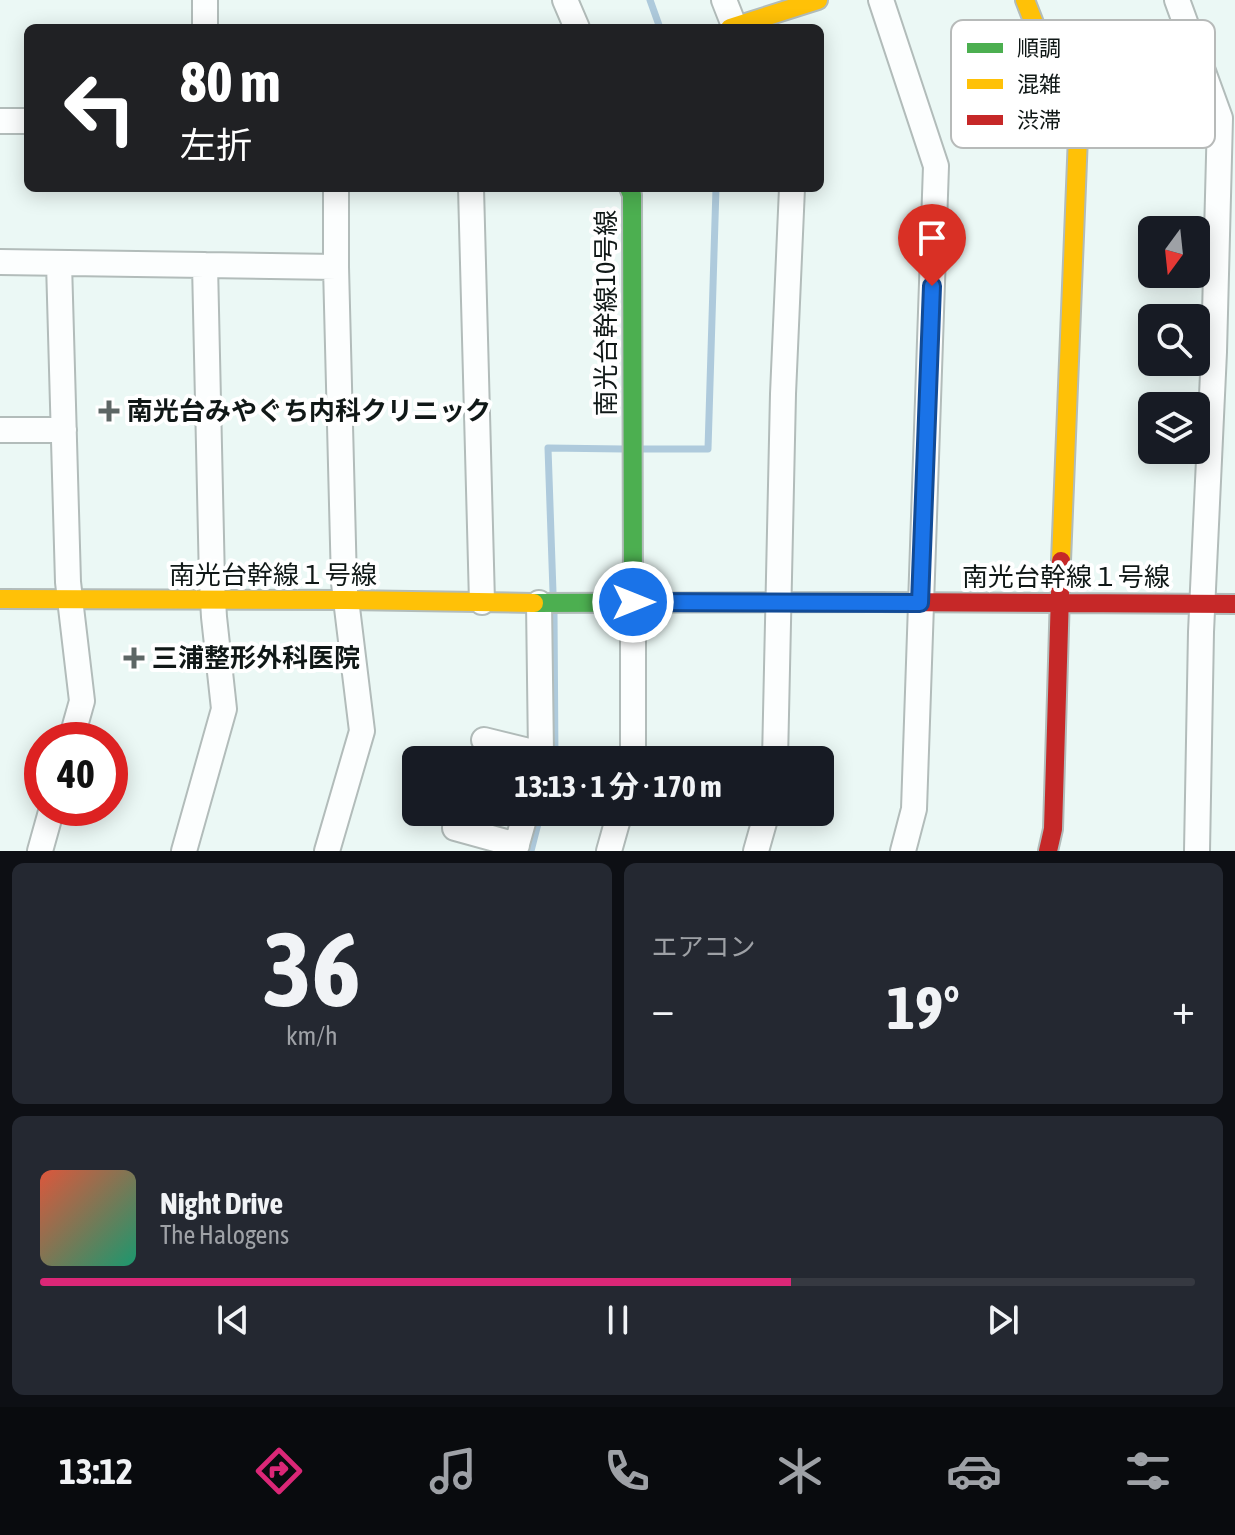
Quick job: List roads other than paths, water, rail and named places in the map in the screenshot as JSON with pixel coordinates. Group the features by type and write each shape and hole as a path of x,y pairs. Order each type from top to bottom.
{"street":[{"path":"205,0 205,24"},
{"path":"565,0 575,24"},
{"path":"724,0 732,24"},
{"path":"745,24 818,0"},
{"path":"881,0 936,166 914,809 903,851"},
{"path":"1025,0 1033,20"},
{"path":"1177,0 1184,20"},
{"path":"1197,851 1220,118 1215,104"},
{"path":"0,121 24,121"},
{"path":"1048,851 1053,829 1078,148"},
{"path":"327,851 362,731 344,583 336,192"},
{"path":"471,192 482,602"},
{"name":"南光台幹線10号線","path":"631,192 633,602"},
{"path":"775,746 783,394 792,192"},
{"path":"0,262 336,267"},
{"path":"59,263 68,582 82,701 76,722"},
{"path":"184,851 224,709 213,600 205,265"},
{"path":"0,430 64,430"},
{"name":"南光台幹線１号線","path":"0,599 1235,604"},
{"path":"633,602 633,746"},
{"path":"541,746 548,603"},
{"path":"484,740 504,746"},
{"path":"40,851 47,826"},
{"path":"455,828 516,848 522,826"},
{"path":"609,851 616,826"},
{"path":"756,851 763,826"}],"waterway":[{"path":"650,0 659,24"},
{"path":"640,449 708,449 716,192"},
{"path":"553,592 548,448 623,449"},
{"path":"554,612 555,746"},
{"path":"531,851 537,826"}],"place":[{"name":"南光台みやぐち内科クリニック","path":"109,411"},
{"name":"三浦整形外科医院","path":"134,658"}]}
